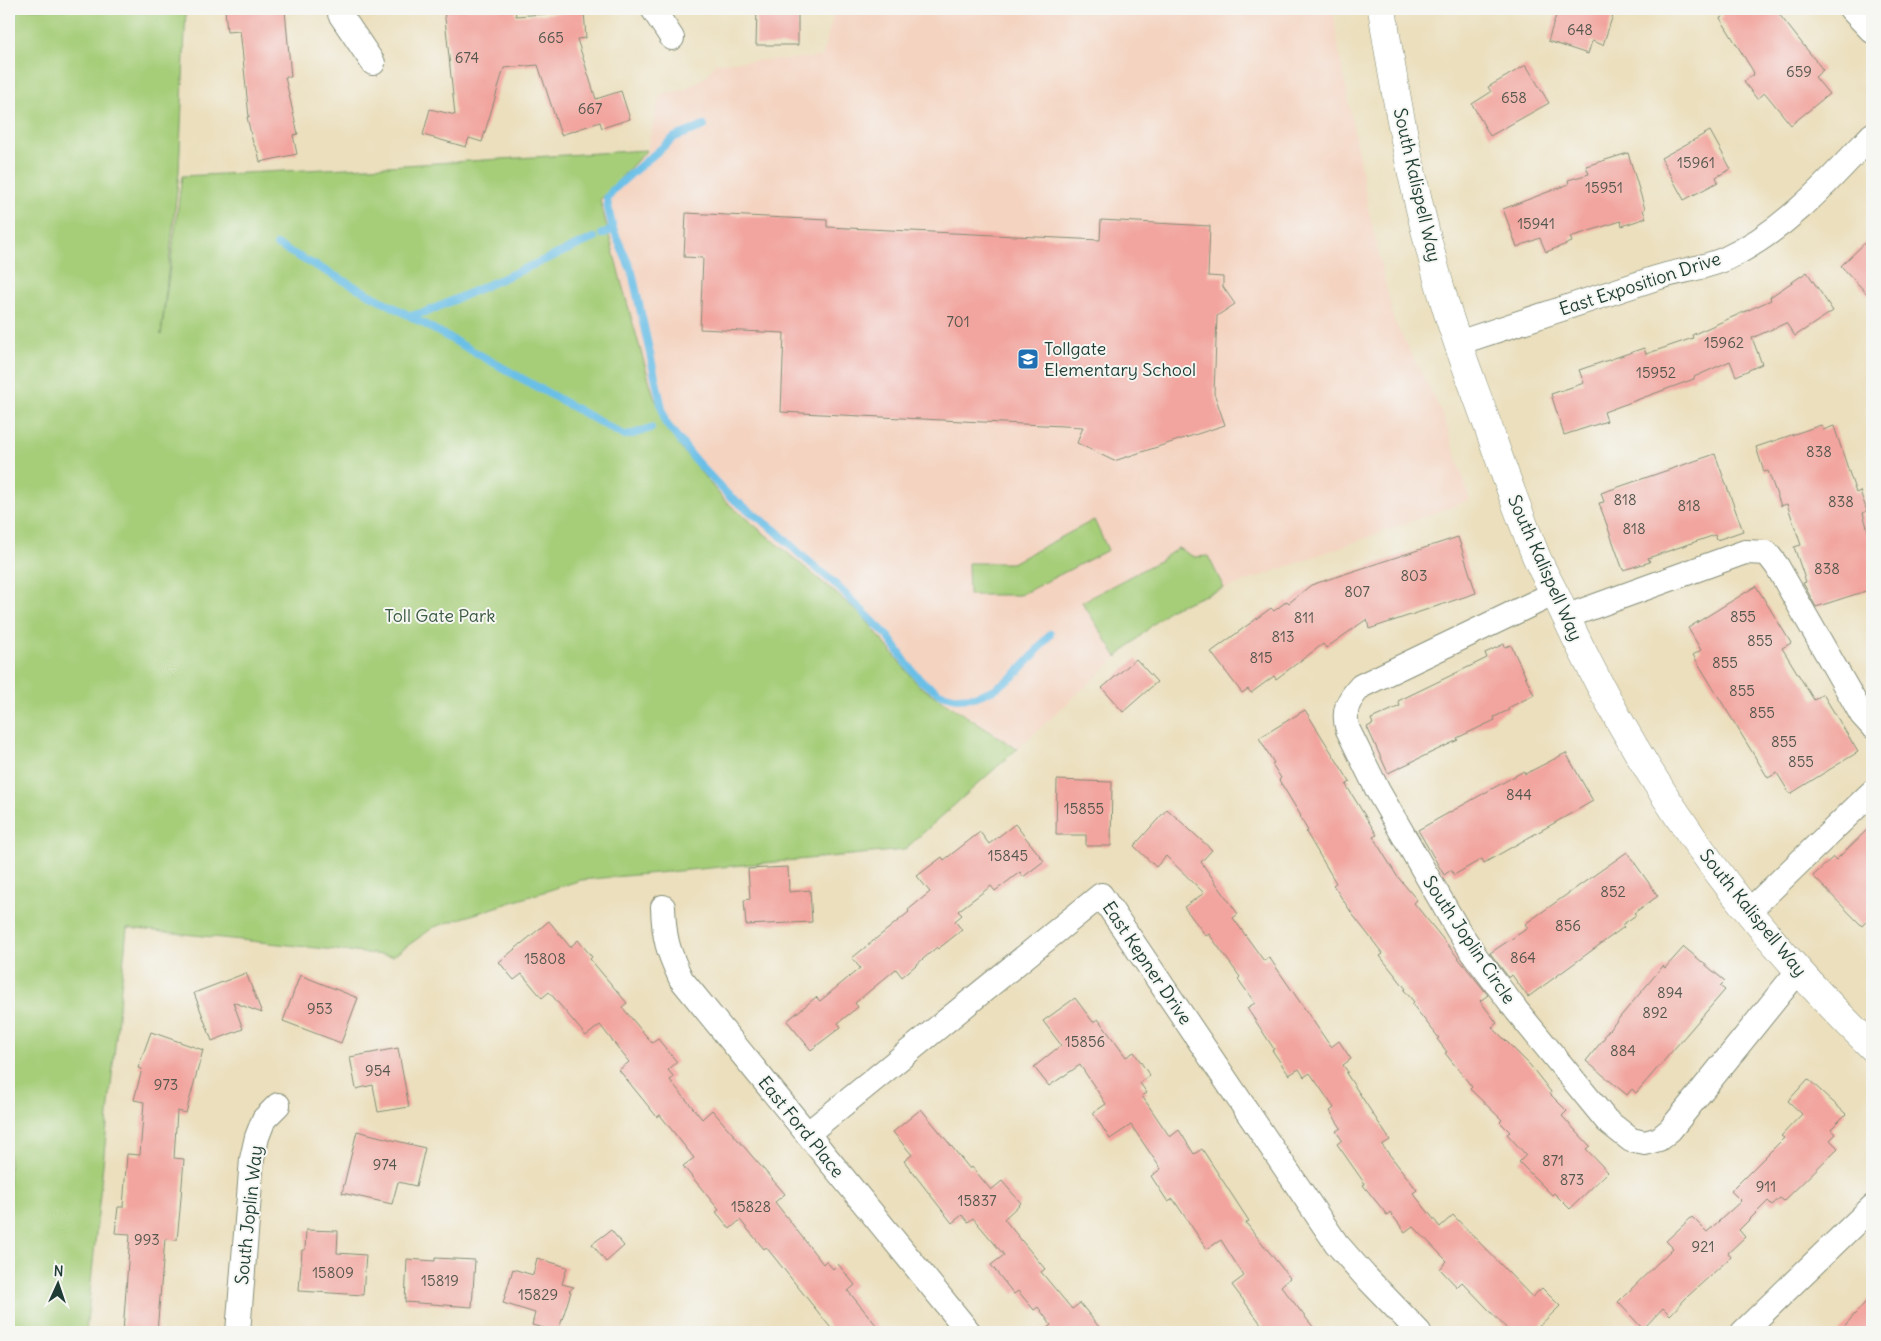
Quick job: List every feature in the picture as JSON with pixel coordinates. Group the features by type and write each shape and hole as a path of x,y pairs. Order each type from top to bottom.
{"street":[{"path":"340,9 340,14 373,63"},
{"path":"653,9 672,38"},
{"name":"South Kalispell Way","path":"1382,9 1394,90 1418,199 1446,304 1510,490 1537,559 1610,707 1649,773 1690,836 1748,912 1798,971 1872,1047"},
{"path":"1852,9 1872,30"},
{"name":"East Exposition Drive","path":"1458,343 1664,276 1724,259 1759,240 1792,216 1822,190 1872,135"},
{"name":"South Joplin Circle","path":"1798,971 1670,1130 1659,1140 1645,1143 1631,1140 1607,1121 1517,1012 1463,937 1378,791 1348,730 1345,721 1346,708 1351,696 1361,686 1560,605 1745,552 1767,553 1777,566 1862,715 1872,726"},
{"path":"1748,912 1872,792"},
{"name":"East Kepner Drive","path":"808,1134 1102,895 1336,1243 1419,1332"},
{"name":"East Ford Place","path":"663,907 664,933 670,954 681,979 969,1332"},
{"name":"South Joplin Way","path":"238,1332 252,1159 257,1136 264,1119 278,1105"},
{"path":"1743,1332 1872,1207"}],"shaded area":[{"name":"Tollgate Elementary School","path":"835,9 1333,9 1369,212 1394,321 1443,415 1470,500 1170,609 1017,749 918,685 863,616 724,500 680,447 654,397 600,200 647,150 660,94 685,90 708,75 715,63 822,57"}],"green space":[{"name":"Toll Gate Park","path":"9,9 186,9 179,172 161,335 182,176 388,166 647,150 600,200 654,397 680,447 724,500 863,616 918,685 1017,749 904,850 581,880 434,927 393,956 127,928 86,1332 9,1332"},
{"path":"1094,520 1108,550 1020,595 969,595 968,563 1012,563"},
{"path":"1178,548 1194,557 1208,556 1224,588 1170,609 1117,657 1082,602 1159,561"}],"building":[{"path":"225,9 285,10 291,77 285,77 298,134 293,135 297,154 260,162 247,117 249,117 240,31 227,32"},
{"path":"444,9 515,9 516,16 584,11 586,38 577,39 596,99 621,91 630,119 602,128 600,122 561,135 538,65 504,68 482,142 469,138 466,147 423,135 430,109 455,115"},
{"path":"757,9 798,9 798,45 756,45"},
{"path":"1558,9 1615,9 1603,45 1592,41 1588,54 1548,41"},
{"path":"1719,9 1775,9 1823,70 1815,77 1829,94 1791,125 1765,93 1757,99 1744,82 1754,74 1753,71 1720,18 1723,17"},
{"path":"1526,65 1549,103 1490,136 1472,104 1491,92 1488,87"},
{"path":"1710,131 1731,169 1716,177 1718,182 1684,200 1661,158"},
{"path":"1628,153 1646,218 1622,226 1621,221 1570,237 1572,242 1546,252 1540,238 1517,247 1503,209 1569,184 1568,180 1589,174 1586,166"},
{"name":"Tollgate Elementary School","path":"686,213 827,220 827,227 1100,240 1101,220 1210,226 1208,276 1223,277 1223,287 1235,304 1217,316 1214,393 1225,425 1114,461 1077,443 1083,427 781,412 784,333 700,329 703,258 684,257"},
{"path":"1872,236 1872,299 1841,266"},
{"path":"1807,272 1833,311 1795,336 1786,323 1752,338 1762,364 1736,376 1730,361 1694,377 1694,379 1604,412 1607,421 1564,435 1551,394 1584,383 1579,370 1644,348 1646,354 1693,338 1692,335 1771,300 1770,297"},
{"path":"1821,425 1823,430 1834,426 1856,493 1860,491 1867,511 1863,513 1872,545 1872,589 1816,607 1803,583 1806,582 1794,547 1801,545 1787,504 1781,506 1768,471 1764,472 1756,447"},
{"path":"1715,454 1743,531 1717,540 1715,535 1648,558 1650,562 1623,570 1599,503 1604,502 1601,493"},
{"path":"1458,537 1476,593 1369,629 1367,619 1326,648 1323,644 1276,679 1274,676 1251,693 1248,689 1242,693 1211,652 1271,608 1274,611 1287,601 1289,603 1311,585"},
{"path":"1756,586 1791,643 1782,648 1814,700 1823,694 1858,752 1790,794 1777,773 1768,778 1693,655 1701,650 1688,628"},
{"path":"1504,644 1505,647 1511,645 1534,695 1508,708 1509,710 1494,717 1495,720 1457,738 1458,740 1388,773 1367,727 1373,724 1371,719 1400,706 1398,701 1487,658 1485,653"},
{"path":"1136,659 1157,682 1123,712 1102,688"},
{"path":"1305,710 1350,782 1346,785 1377,835 1373,837 1397,876 1417,900 1414,903 1488,995 1480,1001 1497,1023 1492,1027 1530,1065 1551,1092 1550,1094 1567,1111 1562,1116 1590,1146 1586,1149 1608,1172 1570,1209 1554,1193 1552,1195 1519,1162 1526,1155 1507,1134 1510,1132 1500,1122 1502,1120 1470,1089 1472,1087 1445,1053 1447,1052 1437,1039 1439,1038 1412,1004 1414,1002 1404,990 1406,989 1380,956 1383,954 1333,885 1336,883 1306,832 1308,831 1301,816 1279,780 1281,778 1272,764 1274,763 1259,738"},
{"path":"1566,753 1593,801 1484,863 1482,859 1454,875 1451,870 1444,875 1418,830 1524,771 1525,774"},
{"path":"1057,780 1112,782 1111,846 1086,846 1086,835 1056,835"},
{"path":"1167,809 1212,850 1201,862 1238,914 1233,918 1264,961 1269,957 1331,1047 1339,1041 1351,1059 1343,1065 1348,1072 1346,1073 1390,1140 1382,1145 1417,1190 1413,1193 1440,1227 1453,1215 1532,1297 1542,1288 1560,1306 1533,1332 1510,1332 1462,1282 1457,1287 1440,1269 1447,1261 1413,1226 1405,1232 1390,1212 1387,1215 1363,1185 1365,1184 1337,1144 1342,1140 1336,1131 1341,1128 1330,1111 1334,1108 1310,1073 1304,1077 1299,1069 1289,1075 1247,1008 1255,1003 1238,979 1240,977 1209,934 1206,936 1184,907 1204,893 1166,856 1156,867 1134,846"},
{"path":"1015,824 1044,861 1023,877 1020,872 995,891 991,886 958,911 962,915 955,921 962,930 938,949 937,947 902,977 896,969 855,1003 858,1007 838,1023 841,1027 811,1050 787,1021 816,997 820,1001 860,968 852,958 909,912 908,910 930,892 917,876 942,857 944,860 980,832 989,844"},
{"path":"1872,825 1872,915 1862,926 1813,876 1833,857 1836,860"},
{"path":"1627,852 1658,896 1634,913 1636,915 1622,925 1624,927 1528,997 1512,975 1509,978 1490,953 1528,928 1525,924"},
{"path":"788,867 789,892 810,890 812,922 746,925 744,900 750,899 748,869"},
{"path":"549,921 570,947 578,940 592,957 590,959 627,1003 622,1007 652,1043 658,1039 677,1062 668,1070 674,1077 670,1080 702,1119 712,1110 785,1194 775,1202 823,1264 826,1261 833,1269 838,1264 855,1285 848,1291 882,1332 834,1332 766,1247 764,1249 740,1220 730,1229 716,1212 719,1210 683,1166 694,1158 660,1115 657,1117 619,1070 629,1062 600,1025 586,1036 549,992 542,998 522,974 514,980 499,962"},
{"path":"1684,947 1725,981 1720,986 1725,990 1636,1093 1632,1089 1627,1095 1586,1061 1604,1036 1663,966 1665,968"},
{"path":"246,973 262,1013 233,1002 243,1029 212,1041 194,993"},
{"path":"300,975 358,998 341,1043 283,1021"},
{"path":"1075,998 1093,1022 1098,1019 1126,1057 1134,1052 1150,1076 1140,1083 1147,1093 1142,1096 1170,1137 1179,1130 1194,1154 1202,1149 1249,1221 1246,1223 1290,1278 1281,1286 1317,1332 1267,1332 1232,1285 1244,1276 1221,1240 1207,1249 1173,1199 1168,1202 1151,1176 1161,1169 1131,1125 1110,1139 1093,1113 1106,1104 1080,1065 1049,1086 1034,1067 1061,1045 1043,1021"},
{"path":"151,1032 203,1050 186,1113 177,1111 174,1158 184,1159 180,1210 177,1240 165,1239 157,1332 123,1332 130,1234 115,1233 118,1207 123,1207 127,1154 140,1155 144,1102 134,1100 142,1069 138,1068"},
{"path":"398,1048 409,1107 378,1112 373,1085 356,1089 350,1057"},
{"path":"1808,1079 1846,1114 1831,1129 1836,1134 1830,1140 1838,1148 1784,1201 1780,1198 1772,1205 1768,1201 1739,1230 1745,1237 1728,1253 1731,1257 1670,1315 1663,1308 1643,1329 1618,1302 1673,1248 1666,1241 1692,1217 1707,1232 1741,1201 1731,1191 1784,1138 1781,1136 1802,1114 1788,1101"},
{"path":"921,1109 970,1169 972,1167 991,1190 1002,1181 1021,1203 1004,1219 1045,1269 1041,1272 1072,1309 1080,1303 1103,1332 1042,1332 1051,1325 1038,1307 1034,1310 1018,1291 1014,1294 991,1265 1004,1255 973,1218 968,1222 962,1215 952,1223 904,1161 912,1155 893,1132"},
{"path":"357,1131 425,1148 416,1186 398,1182 392,1204 342,1193"},
{"path":"306,1230 338,1231 337,1253 366,1255 363,1295 299,1291 302,1250 305,1250"},
{"path":"611,1230 624,1246 606,1262 592,1244"},
{"path":"435,1258 475,1260 472,1307 405,1302 407,1259 435,1261"},
{"path":"537,1258 567,1267 562,1284 574,1287 569,1291 571,1292 558,1332 532,1325 535,1313 503,1303 513,1269 533,1275"},
{"path":"1872,1295 1872,1332 1839,1332"}],"waterway":[{"path":"9,32 14,9"},
{"path":"704,126 675,137 633,172 607,198 613,229 632,272 665,422 696,461 728,495 775,530 833,582 888,636 921,681 941,694 957,698 974,697 993,690 1014,676 1050,634"},
{"path":"9,163 9,234"},
{"path":"602,234 613,229"},
{"path":"410,316 429,311 594,238"},
{"path":"277,245 410,316 623,435 630,435 651,428"}],"place":[{"name":"Tollgate Elementary School","path":"1028,359"}]}
